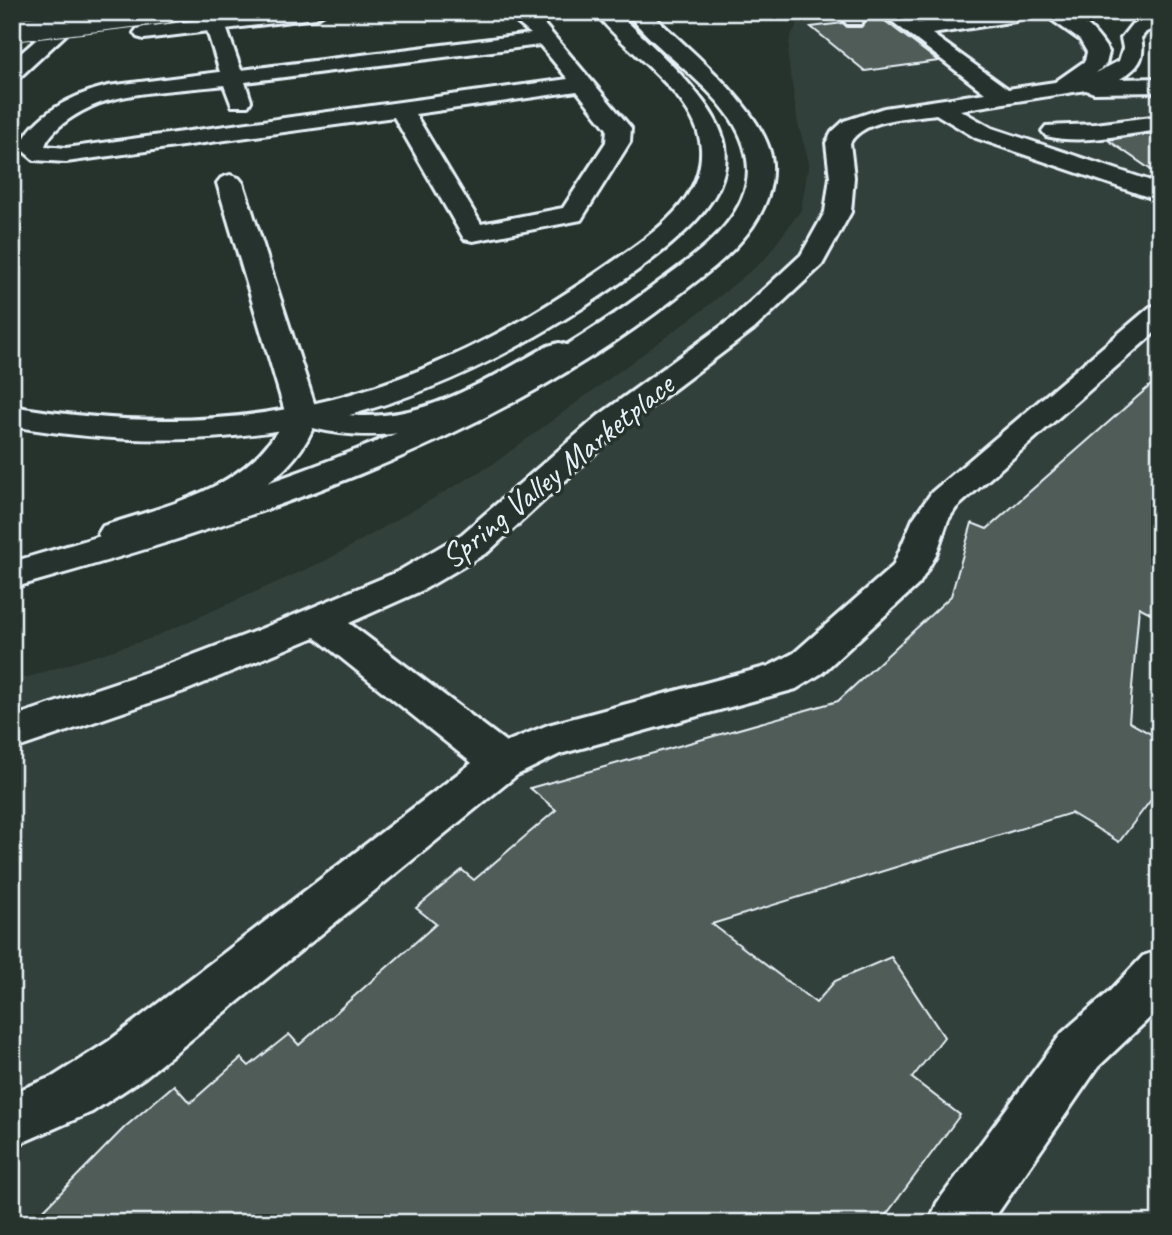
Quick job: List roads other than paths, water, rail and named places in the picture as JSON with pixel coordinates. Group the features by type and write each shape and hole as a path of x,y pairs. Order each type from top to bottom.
{"main road":[{"path":"12,19 22,12"},
{"path":"12,60 78,12"},
{"path":"12,72 78,12"},
{"path":"12,30 165,12"},
{"path":"12,48 316,12"},
{"path":"12,416 78,427 148,430 246,424 302,415 402,389 499,346 560,310 636,258 671,229 692,206 706,185 712,164 713,145 707,126 688,98 605,12"},
{"path":"12,573 274,494 408,441 499,399 617,327 679,281 724,243 746,217 759,185 759,154 746,124 732,106 637,12"},
{"path":"890,12 1005,97"},
{"path":"1060,13 1124,33 1160,19"},
{"path":"1059,88 1080,75 1098,58 1096,47 1088,36 1060,13"},
{"path":"914,30 1004,15"},
{"path":"401,109 473,233 562,218 575,211 621,137 616,123 536,27 526,21 502,19"},
{"path":"215,24 250,130"},
{"name":"Spring Valley Marketplace","path":"12,734 173,679 410,581 456,556 492,528 608,424 744,323 803,268 830,231 841,202 842,177 838,143 845,131 871,118 1098,80 1122,70 1132,57 1124,33"},
{"path":"545,38 99,95 79,104 57,120 35,138 32,148 43,155 66,155 583,83"},
{"path":"295,70 289,55 299,46"},
{"path":"1059,88 1160,85"},
{"path":"940,106 984,133 1160,193"},
{"path":"1054,131 1086,132 1160,122"},
{"path":"12,573 198,505 237,487 262,472 287,446 302,415 230,183"},
{"path":"302,415 357,427 392,426 424,418 571,346 679,281"},
{"path":"12,1120 73,1094 127,1059 502,763 548,741 764,683 808,663 906,575 918,555 931,519 944,500 1160,313"},
{"path":"319,620 502,763"},
{"path":"957,1223 1080,1050 1128,1008 1160,972"}]}
